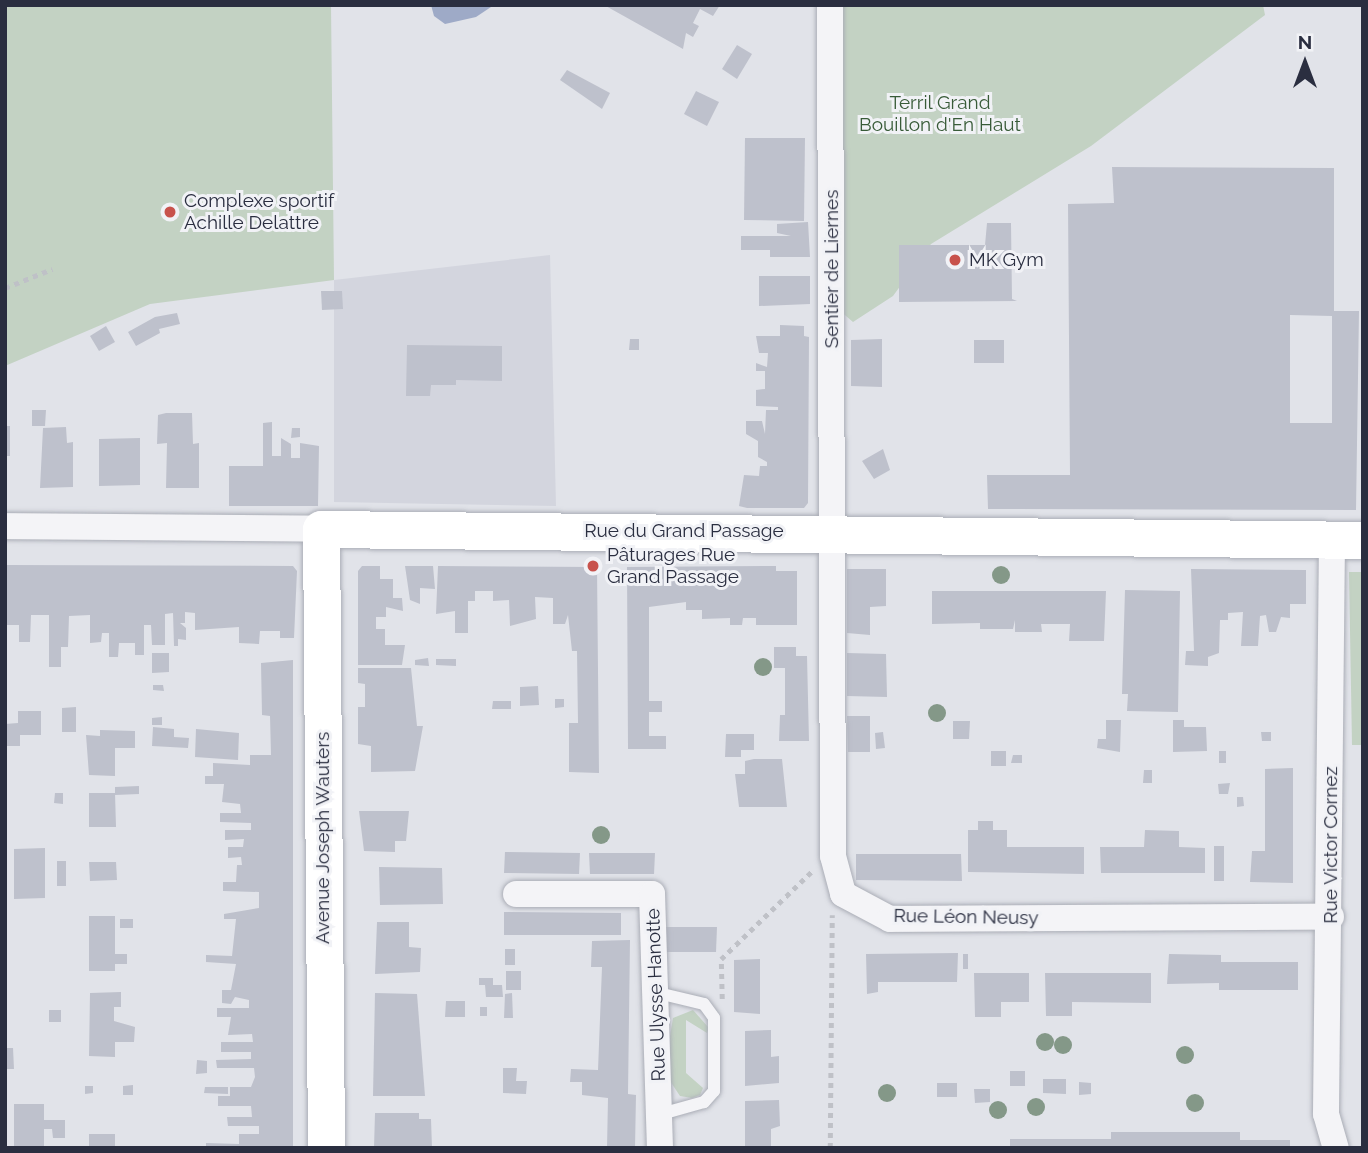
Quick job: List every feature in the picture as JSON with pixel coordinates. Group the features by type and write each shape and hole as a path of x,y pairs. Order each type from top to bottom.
{"street":[{"name":"Sentier de Liernes","path":"831,5 833,532"},
{"name":"Rue du Grand Passage","path":"5,526 833,532 1347,540"},
{"name":"Avenue Joseph Wauters","path":"321,529 326,1148"},
{"path":"833,532 833,856 843,894"},
{"name":"Rue Victor Cornez","path":"1336,1148 1326,1114 1331,917 1347,540"},
{"name":"Rue Ulysse Hanotte","path":"516,894 652,894 660,1148"},
{"name":"Rue Léon Neusy","path":"843,894 890,919 1331,917"}],"lane":[{"path":"654,992 704,1004 714,1018 714,1091 704,1102 660,1114"}],"path":[{"path":"5,288 52,269"},
{"path":"714,1018 722,1007 721,959 817,866 833,856"},
{"path":"830,1148 832,909 843,894"}],"shaded area":[{"path":"550,255 556,506 334,502 334,280"}],"green space":[{"name":"Complexe sportif Achille Delattre","path":"5,5 331,5 334,280 150,304 5,366"},
{"name":"Terril Grand Bouillon d'En Haut","path":"830,5 1263,5 1265,15 1091,146 931,244 893,296 853,322 832,304"},
{"path":"1349,572 1363,572 1363,745 1352,745"},
{"path":"693,1010 709,1028 707,1033 686,1020 686,1073 703,1088 700,1095 692,1098 680,1096 670,1081 670,1036 673,1018"}],"water":[{"path":"431,5 494,5 476,17 445,24 434,16"}],"building":[{"path":"604,5 720,5 713,16 700,9 693,23 699,26 693,37 686,33 683,49"},
{"path":"737,45 752,54 737,79 722,69"},
{"path":"567,70 610,93 602,109 560,80"},
{"path":"696,91 719,102 707,126 684,114"},
{"path":"745,138 805,138 804,221 744,220"},
{"path":"1112,167 1334,168 1334,311 1359,311 1356,510 988,509 987,475 1070,475 1068,204 1114,203","holes":["1290,315 1332,316 1332,423 1290,423"]},
{"path":"808,222 810,257 770,257 770,250 741,250 741,236 791,236 777,233 777,224"},
{"name":"MK Gym","path":"987,223 1011,223 1012,299 1017,301 899,302 899,245 985,245"},
{"path":"759,276 810,276 810,304 759,306"},
{"path":"321,291 342,291 343,309 322,310"},
{"path":"177,313 180,324 159,329 160,333 136,346 128,332 155,317"},
{"path":"780,325 804,326 804,336 809,337 808,503 804,508 747,508 739,506 744,475 759,476 760,466 767,466 767,462 758,457 758,441 746,434 746,421 762,421 765,434 766,410 778,410 778,407 756,406 756,390 765,389 765,371 756,371 756,363 767,367 768,353 759,353 756,336 780,336"},
{"path":"106,326 115,342 99,351 90,336"},
{"path":"630,339 639,339 639,350 629,350"},
{"path":"882,339 882,387 851,386 851,340"},
{"path":"974,340 1004,340 1004,363 974,363"},
{"path":"407,345 502,346 502,381 456,380 456,385 431,385 430,396 406,396"},
{"path":"32,410 46,410 45,426 32,426"},
{"path":"192,413 193,444 199,443 199,488 166,488 167,443 157,444 158,415"},
{"path":"272,422 272,456 281,456 281,438 291,444 291,458 300,458 300,443 319,446 318,506 229,506 229,466 263,466 263,423"},
{"path":"5,426 10,426 10,456 5,456"},
{"path":"66,427 67,443 73,442 73,487 40,488 43,428"},
{"path":"292,428 300,428 300,437 291,438"},
{"path":"140,438 140,485 99,486 99,439"},
{"path":"883,449 890,470 874,479 862,461"},
{"path":"5,565 293,566 297,571 294,638 280,638 280,631 260,631 259,644 239,643 239,627 195,630 195,613 185,612 185,623 180,623 186,628 186,640 178,639 178,646 174,646 173,613 165,614 165,645 152,645 151,625 144,625 144,655 135,655 135,643 119,643 118,657 109,657 109,633 102,633 101,642 90,643 90,615 69,616 68,647 61,647 61,667 49,667 49,615 31,615 30,642 19,642 19,625 5,625"},
{"path":"362,566 380,566 380,579 393,579 393,598 402,598 403,611 386,607 386,617 376,617 376,629 385,629 385,645 405,645 402,665 358,665 358,571"},
{"path":"405,566 433,566 435,589 420,588 420,604 410,600"},
{"path":"438,566 597,567 599,773 569,772 569,723 578,723 577,651 572,651 568,615 565,624 553,624 553,598 535,597 536,619 510,626 509,600 493,601 493,591 475,591 475,601 468,601 468,633 455,633 455,611 436,614"},
{"path":"776,566 776,571 797,571 797,625 756,625 756,618 743,618 742,625 730,625 730,618 702,619 702,610 686,610 686,602 649,607 649,701 662,701 662,712 649,712 649,736 666,736 666,749 628,749 627,567"},
{"path":"847,569 886,569 886,606 870,607 870,635 847,633"},
{"path":"1191,569 1306,570 1306,604 1290,604 1290,618 1281,617 1276,632 1269,632 1266,615 1260,616 1258,646 1241,646 1243,612 1228,613 1228,620 1220,620 1219,653 1208,657 1208,666 1185,665 1186,651 1194,651"},
{"path":"1125,590 1180,591 1178,712 1127,711 1128,694 1122,694"},
{"path":"932,591 1106,591 1104,641 1069,641 1070,624 1041,624 1042,632 1015,632 1015,620 1013,629 980,629 980,623 932,624"},
{"path":"774,647 796,647 796,656 807,656 809,741 779,741 780,715 785,715 785,668 774,668"},
{"path":"152,653 169,653 169,672 152,673"},
{"path":"847,653 886,654 887,697 847,696"},
{"path":"428,658 429,666 415,665 415,660"},
{"path":"436,659 456,659 456,666 436,665"},
{"path":"293,660 293,1148 206,1148 206,1143 239,1144 239,1134 259,1134 259,1126 228,1126 227,1117 252,1117 251,1106 218,1106 218,1096 230,1096 230,1087 251,1087 255,1077 254,1068 217,1068 216,1060 251,1059 251,1052 221,1052 221,1042 253,1042 252,1034 228,1035 231,1017 217,1017 217,1008 249,1008 249,1000 235,997 231,1004 222,1003 222,990 231,990 236,964 206,962 206,955 232,956 236,919 224,919 224,914 259,908 259,892 223,891 223,882 236,882 237,865 242,865 241,857 228,858 228,847 243,847 244,839 225,840 225,830 251,830 251,823 220,822 220,813 241,813 240,804 222,802 224,784 205,784 205,776 213,776 213,763 250,765 250,755 271,755 270,716 262,715 261,663"},
{"path":"358,668 411,668 417,726 423,726 415,771 371,772 371,746 358,744 358,707 365,707 365,684 358,683"},
{"path":"153,685 163,685 164,691 153,690"},
{"path":"538,686 539,705 520,706 520,687"},
{"path":"555,699 564,699 564,707 555,708"},
{"path":"493,701 511,701 511,709 492,709"},
{"path":"76,707 76,732 62,732 62,708"},
{"path":"18,711 41,711 41,735 20,735 20,746 5,746 5,724 18,723"},
{"path":"847,716 870,716 870,752 848,752"},
{"path":"162,717 162,725 152,725 152,718"},
{"path":"1106,720 1121,720 1120,752 1097,748 1098,739 1106,739"},
{"path":"1173,720 1184,720 1184,727 1206,727 1207,751 1173,752"},
{"path":"953,721 970,721 969,739 953,739"},
{"path":"153,727 174,729 174,737 189,738 188,748 152,746"},
{"path":"196,729 239,733 238,760 195,757"},
{"path":"100,730 135,731 135,748 115,748 115,776 89,775 86,735 100,736"},
{"path":"883,732 885,748 876,749 875,733"},
{"path":"1261,732 1271,732 1271,741 1262,741"},
{"path":"726,734 754,734 754,750 741,750 741,757 725,757"},
{"path":"991,751 1006,751 1006,766 991,766"},
{"path":"1219,751 1226,751 1226,763 1219,763"},
{"path":"1013,755 1022,755 1022,763 1011,763"},
{"path":"782,759 787,807 739,807 735,774 745,774 745,761"},
{"path":"1293,768 1293,883 1250,882 1252,851 1265,851 1265,769"},
{"path":"1144,770 1152,770 1152,783 1143,783"},
{"path":"1230,783 1228,794 1219,794 1218,784"},
{"path":"139,786 139,794 115,795 115,787"},
{"path":"55,793 63,793 63,804 54,803"},
{"path":"89,793 115,793 116,827 89,827"},
{"path":"1237,797 1243,797 1244,806 1237,807"},
{"path":"359,811 409,811 406,841 395,841 395,852 364,851"},
{"path":"978,821 993,821 993,830 1007,830 1007,847 1084,847 1084,874 968,872 968,830 978,830"},
{"path":"1145,830 1179,831 1179,847 1205,848 1205,873 1101,873 1100,847 1144,847"},
{"path":"1214,846 1224,846 1224,881 1214,881"},
{"path":"45,848 45,898 14,899 14,849"},
{"path":"505,852 580,853 579,874 504,873"},
{"path":"589,853 655,853 654,874 590,874"},
{"path":"856,854 961,854 962,881 856,880"},
{"path":"57,861 66,861 66,886 57,886"},
{"path":"89,862 116,862 117,880 90,881"},
{"path":"379,867 442,868 443,904 380,905"},
{"path":"504,912 621,913 621,935 504,935"},
{"path":"89,916 115,916 115,954 127,954 127,964 115,964 115,971 89,971"},
{"path":"120,919 133,919 133,928 120,928"},
{"path":"377,922 409,922 409,947 421,948 420,972 375,974"},
{"path":"663,927 717,927 716,952 663,952"},
{"path":"630,940 628,1094 636,1095 635,1148 607,1148 608,1098 582,1095 582,1082 570,1082 571,1069 598,1070 602,967 591,967 592,941"},
{"path":"505,949 515,949 515,965 505,965"},
{"path":"958,953 957,982 878,982 878,992 867,994 866,954"},
{"path":"963,954 968,954 968,969 963,969"},
{"path":"1169,954 1221,955 1221,962 1298,962 1298,990 1219,990 1219,983 1167,984"},
{"path":"760,959 760,1014 734,1012 734,960"},
{"path":"506,971 521,971 521,990 506,990"},
{"path":"974,973 1029,973 1029,1002 1001,1002 1001,1017 975,1017"},
{"path":"1045,973 1151,973 1151,1003 1072,1002 1072,1016 1046,1016"},
{"path":"479,978 493,978 493,985 502,985 503,997 486,997 485,985 479,985"},
{"path":"121,992 121,1007 114,1007 114,1021 135,1027 134,1042 115,1042 115,1057 89,1056 90,993"},
{"path":"375,993 417,994 425,1096 373,1096"},
{"path":"512,993 513,1018 504,1018 505,994"},
{"path":"446,1001 465,1001 465,1017 445,1017"},
{"path":"480,1007 487,1007 487,1016 480,1016"},
{"path":"49,1010 61,1010 61,1022 49,1022"},
{"path":"771,1030 771,1057 779,1056 779,1083 745,1086 745,1031"},
{"path":"5,1048 13,1048 14,1069 5,1069"},
{"path":"197,1060 207,1061 207,1073 196,1074"},
{"path":"503,1068 517,1068 516,1081 527,1081 526,1094 503,1093"},
{"path":"1010,1071 1025,1071 1025,1086 1010,1086"},
{"path":"1043,1079 1066,1079 1066,1094 1043,1093"},
{"path":"1079,1082 1091,1083 1091,1094 1079,1095"},
{"path":"937,1083 957,1083 957,1097 937,1097"},
{"path":"133,1085 133,1095 123,1095 123,1086"},
{"path":"85,1086 93,1086 93,1093 85,1094"},
{"path":"205,1087 228,1087 228,1094 204,1093"},
{"path":"974,1089 990,1089 990,1102 975,1103"},
{"path":"779,1100 780,1126 771,1129 771,1148 745,1148 745,1101"},
{"path":"14,1104 44,1104 44,1120 65,1120 65,1138 53,1138 52,1129 44,1129 44,1148 14,1148"},
{"path":"375,1113 419,1113 419,1119 431,1119 432,1148 374,1148"},
{"path":"1111,1132 1240,1132 1240,1140 1290,1140 1290,1148 1010,1148 1010,1139 1111,1139"},
{"path":"89,1134 115,1134 115,1148 89,1148"}],"place":[{"name":"Complexe sportif Achille Delattre","path":"170,212"},
{"name":"MK Gym","path":"955,260"},
{"name":"Pâturages Rue Grand Passage","path":"593,566"}]}
